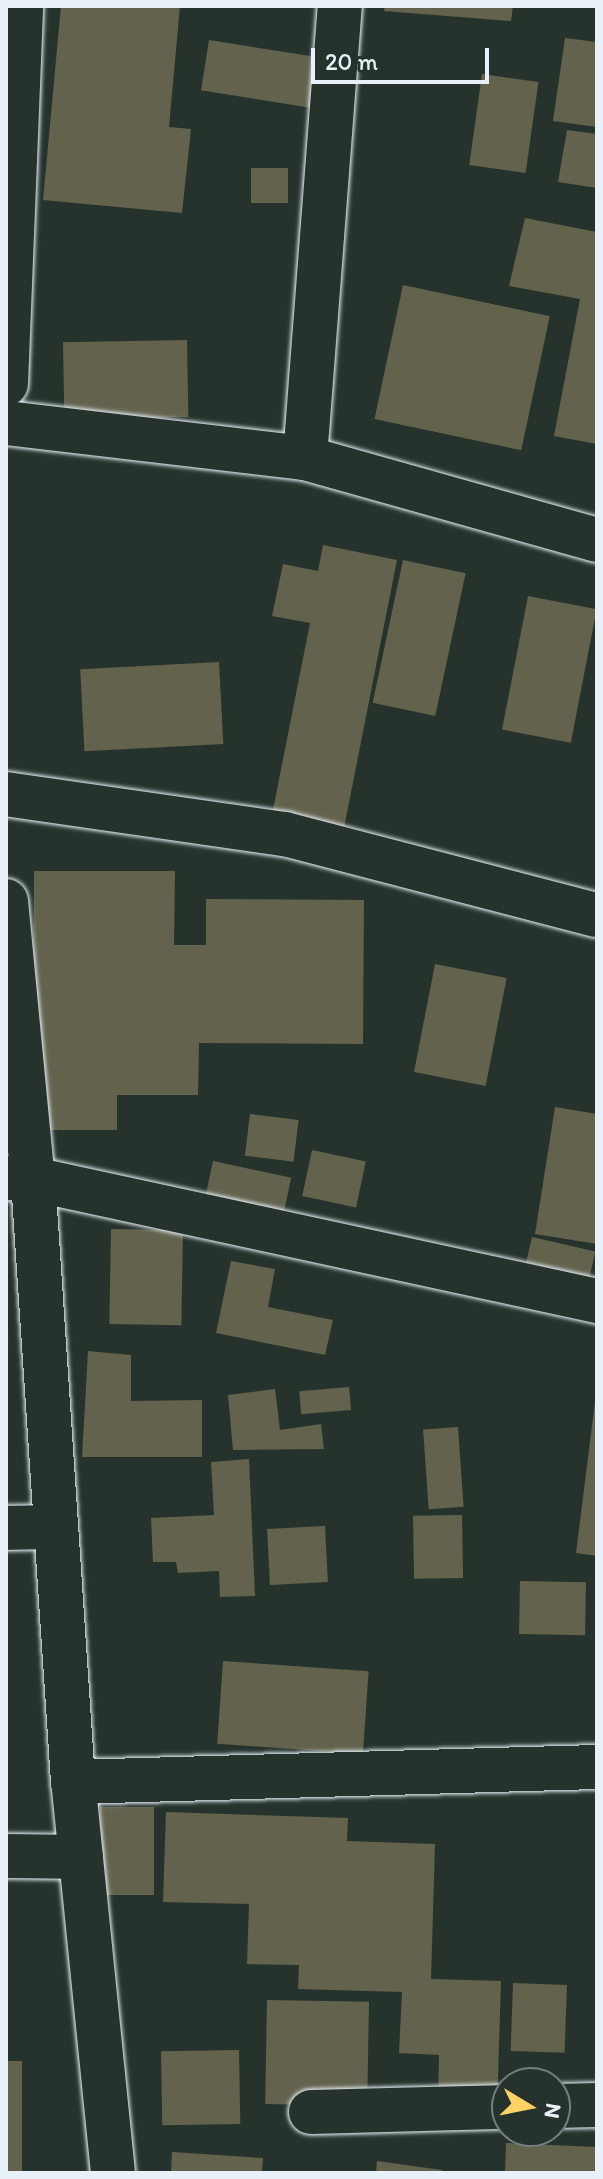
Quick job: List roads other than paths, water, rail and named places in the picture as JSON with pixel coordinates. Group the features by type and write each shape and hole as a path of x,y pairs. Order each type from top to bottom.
{"street":[{"path":"6,384 21,6"},
{"path":"305,458 340,6"},
{"path":"6,423 305,458 597,540"},
{"path":"6,794 285,834 597,915"},
{"path":"6,901 20,1178 56,1527 73,1782 113,2173"},
{"path":"20,1178 597,1301"},
{"path":"6,1528 56,1527"},
{"path":"73,1782 597,1767"},
{"path":"6,1856 81,1857"},
{"path":"571,2106 597,2105"},
{"path":"311,2112 491,2107"}]}
